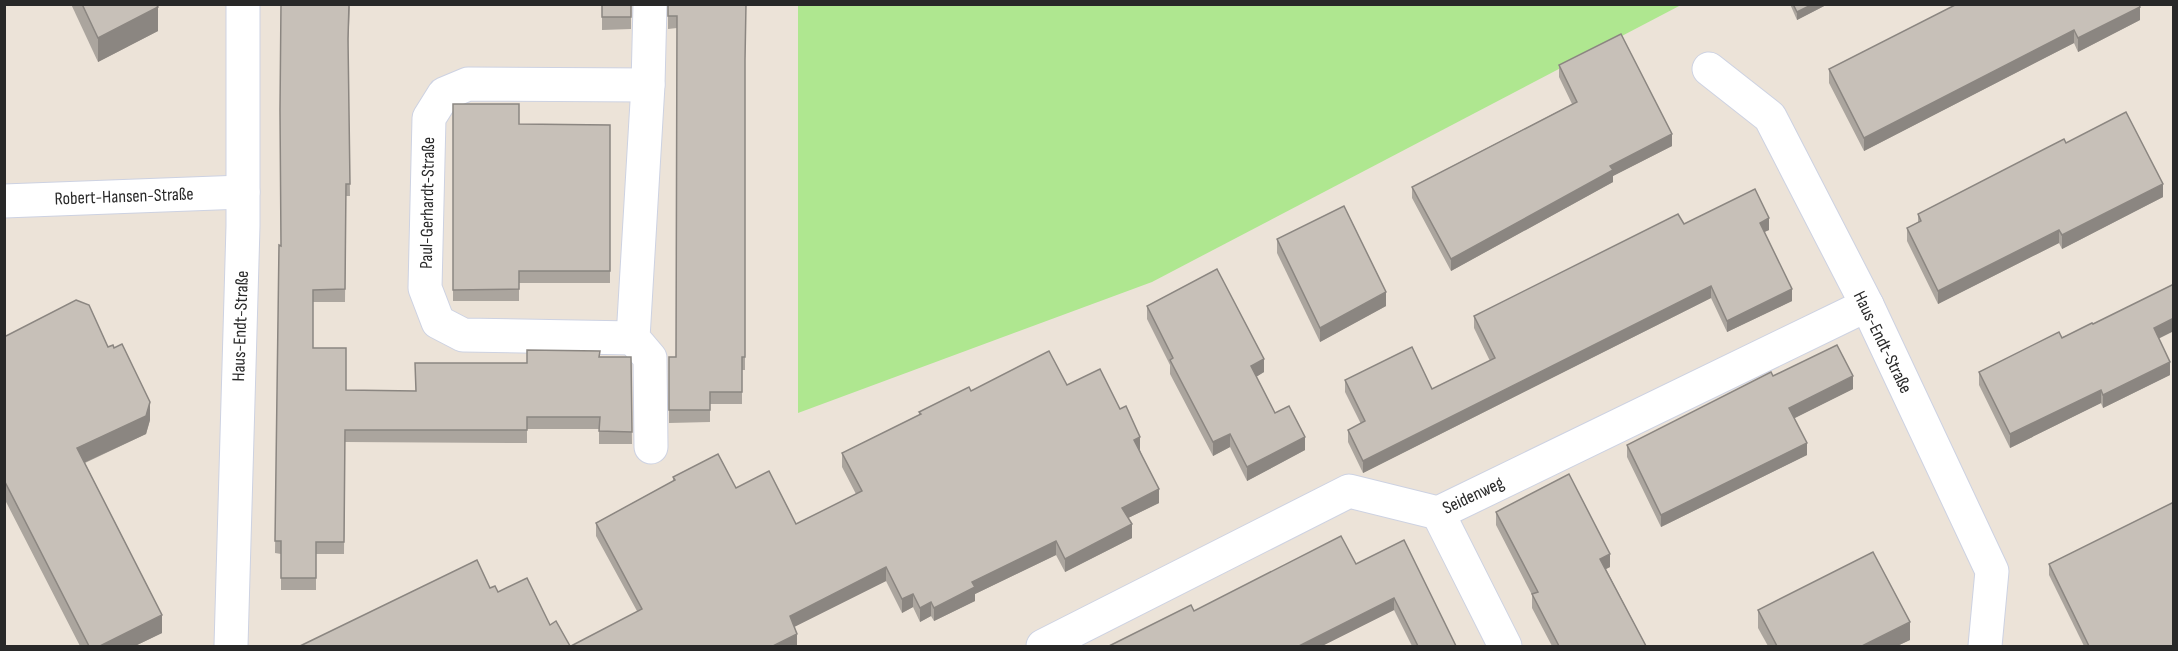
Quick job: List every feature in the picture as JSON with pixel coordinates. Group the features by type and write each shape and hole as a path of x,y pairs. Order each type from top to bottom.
{"street":[{"name":"Haus-Endt-Straße","path":"231,646 243,192 243,4"},
{"path":"650,4 648,85 633,338 650,358 651,447"},
{"name":"Haus-Endt-Straße","path":"1709,69 1770,117 1867,305 1992,571 1985,646"},
{"name":"Paul-Gerhardt-Straße","path":"633,338 463,335 438,322 425,288 429,118 444,94 468,84 648,85"},
{"name":"Robert-Hansen-Straße","path":"4,201 243,192"},
{"name":"Seidenweg","path":"1043,646 1349,491 1438,513 1867,305"},
{"path":"1438,513 1505,646"}],"green space":[{"path":"798,5 1681,5 1152,282 798,413"}],"building":[{"path":"82,4 156,4 158,7 98,38"},
{"path":"281,4 349,4 350,184 346,184 345,289 313,290 313,348 346,348 346,390 416,391 415,363 527,363 527,350 600,351 599,357 631,357 632,432 599,431 600,417 527,417 527,430 345,430 344,542 316,542 316,578 281,578 281,541 275,541 279,245 281,246"},
{"path":"602,4 631,4 631,17 602,17"},
{"path":"668,4 746,4 745,357 742,357 742,392 710,392 710,410 669,410 669,357 676,357 677,16 668,16"},
{"path":"1793,4 1813,4 1797,12"},
{"path":"1957,4 2139,4 2140,7 2078,38 2074,30 1864,138 1829,69"},
{"path":"1621,34 1672,134 1610,166 1613,170 1451,259 1412,187 1577,102 1559,65"},
{"path":"453,104 519,104 519,124 610,125 610,271 519,271 519,289 453,290"},
{"path":"2126,112 2163,184 2062,235 2059,230 1938,291 1907,228 1921,221 1918,214 2064,139 2066,143"},
{"path":"1755,189 1769,218 1760,223 1792,289 1727,321 1711,286 1363,461 1348,430 1365,421 1345,380 1412,347 1432,389 1495,358 1474,316 1678,214 1684,224"},
{"path":"1344,206 1386,292 1320,328 1277,239"},
{"path":"1217,269 1264,359 1251,366 1275,413 1289,406 1305,437 1247,467 1230,434 1213,442 1170,360 1173,358 1147,306"},
{"path":"2174,284 2174,318 2154,328 2170,362 2103,395 2101,390 2010,434 1979,372 2059,332 2062,338"},
{"path":"76,300 89,305 108,347 113,345 114,348 122,344 150,402 146,416 77,448 162,615 100,646 89,646 4,480 4,337"},
{"path":"1837,345 1853,376 1789,408 1807,443 1661,515 1627,445 1771,372 1773,376"},
{"path":"1049,351 1067,385 1100,369 1120,409 1126,406 1140,437 1134,440 1159,489 1122,508 1132,524 1065,559 1056,541 972,582 975,587 934,608 931,602 920,608 913,594 902,599 886,567 790,616 797,634 773,646 571,646 642,609 596,523 675,480 673,477 718,454 736,488 769,471 796,524 862,491 842,453 921,414 919,412 969,387 971,391"},
{"path":"1569,474 1610,554 1600,559 1646,646 1559,646 1532,594 1538,592 1496,512"},
{"path":"2174,502 2174,646 2089,646 2049,564"},
{"path":"1341,536 1356,564 1404,540 1456,646 1418,646 1394,598 1299,646 1109,646 1191,605 1194,611"},
{"path":"1873,552 1910,622 1862,646 1777,646 1758,610"},
{"path":"477,560 490,588 495,586 498,592 527,578 550,625 556,621 570,646 300,646"}]}
